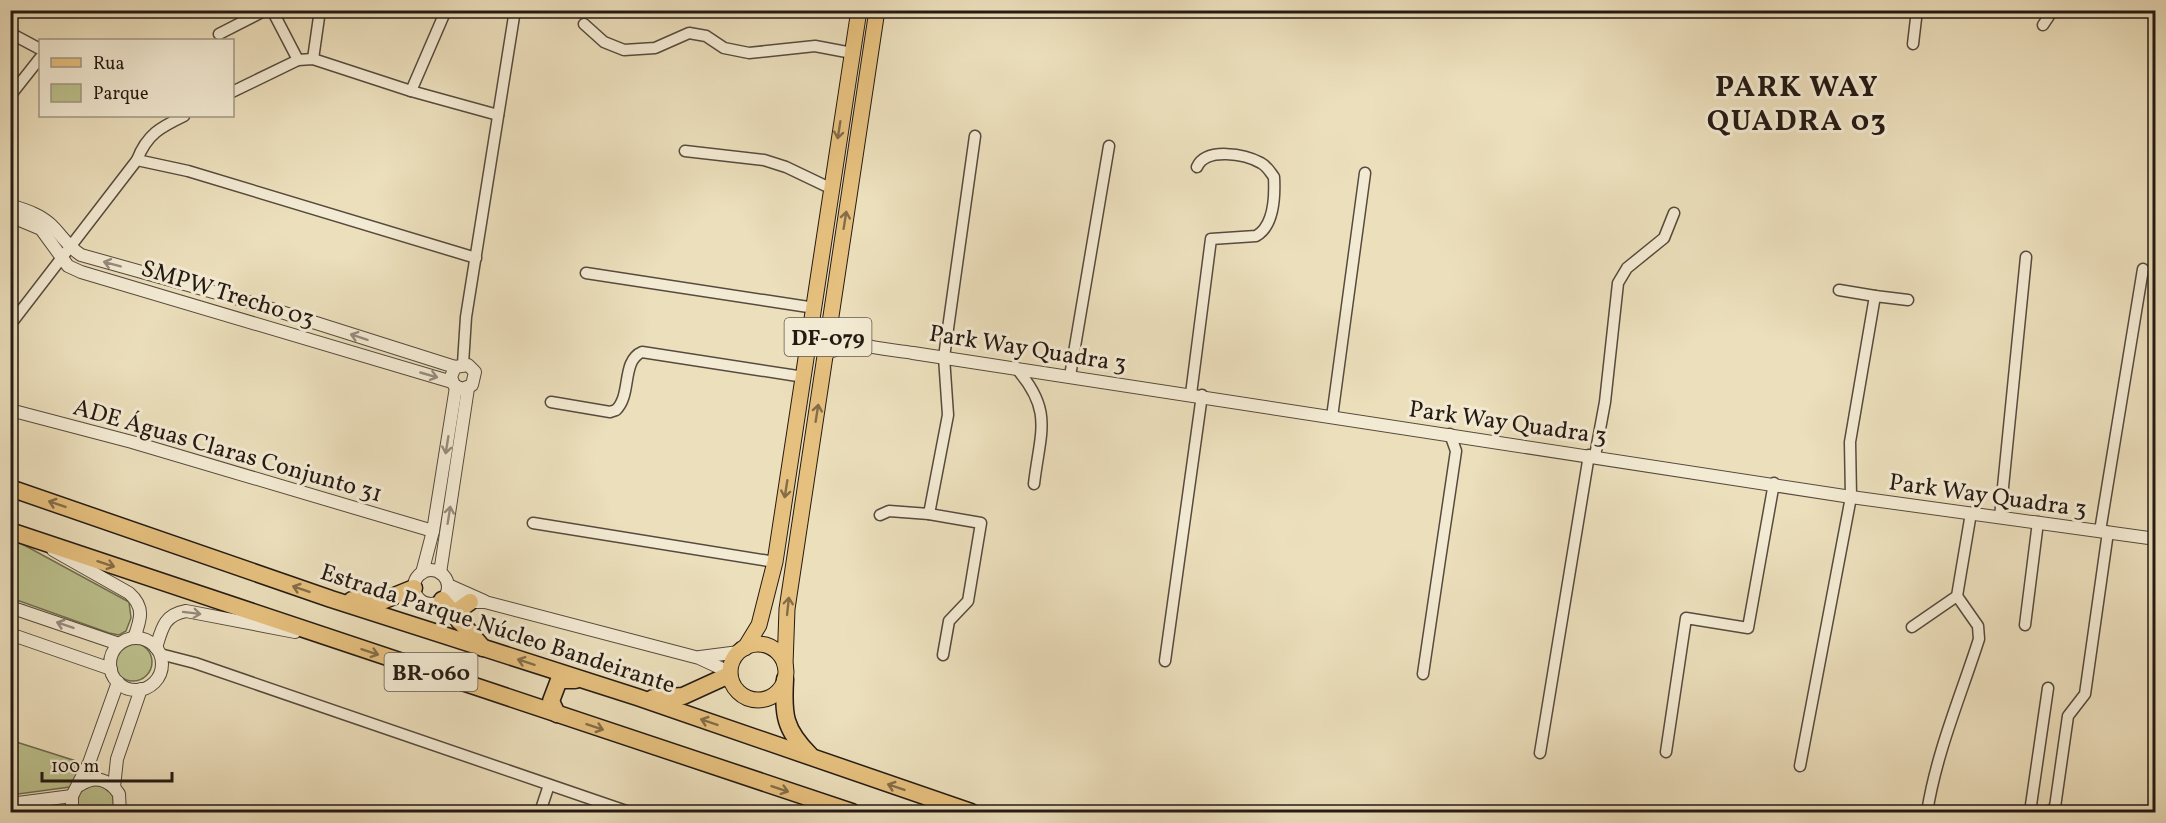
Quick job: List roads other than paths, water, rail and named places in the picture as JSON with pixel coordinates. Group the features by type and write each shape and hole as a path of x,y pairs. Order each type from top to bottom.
{"highway":[{"name":"Estrada Parque Núcleo Bandeirante","path":"10,488 331,599 637,697 971,813"},
{"name":"BR-060","path":"10,531 852,813"},
{"path":"331,599 382,601 418,580"},
{"path":"445,593 459,621 484,648"},
{"path":"459,621 460,609 477,602"},
{"path":"785,672 784,702 787,724 798,744 815,760"},
{"path":"637,697 683,696 729,673"},
{"path":"557,714 551,701 559,680 582,681"}],"main road":[{"name":"DF-079","path":"729,673 732,658 742,650 759,625 775,562 815,308 830,188 859,10"},
{"name":"DF-079","path":"785,672 787,609 877,10"},
{"path":"845,92 858,88 864,93"},
{"path":"729,673 740,693 759,699 778,691 785,672 772,648 758,644 742,650"}],"street":[{"path":"219,34 266,10"},
{"path":"272,10 298,60"},
{"path":"313,59 320,10"},
{"path":"411,91 446,10"},
{"path":"459,386 450,377 459,366 515,10"},
{"path":"1913,44 1917,10"},
{"path":"2043,25 2053,10"},
{"path":"584,24 604,42 624,50 655,48 689,33 706,36 724,48 742,52 815,46 852,53"},
{"path":"10,33 39,48"},
{"path":"10,96 39,59"},
{"path":"234,91 298,60 313,59 411,91 498,115"},
{"path":"10,325 137,160 143,144 156,130 182,117"},
{"path":"929,514 948,415 944,357 975,136"},
{"path":"1070,376 1109,146"},
{"path":"685,151 764,160 786,167 830,188"},
{"path":"1165,661 1196,395 1211,239 1214,236 1256,236 1261,233 1273,206 1275,190 1274,177 1258,162 1218,153 1207,156 1197,167"},
{"path":"137,160 188,171 476,258"},
{"path":"1332,417 1365,173"},
{"path":"10,205 40,216 52,226 69,248 81,255 256,304 475,372 475,381 459,386"},
{"path":"1540,753 1592,455 1605,402 1618,283 1627,268 1664,238 1674,213"},
{"name":"SMPW Trecho 03","path":"10,216 41,230 68,266 81,272 459,386"},
{"path":"2000,517 2026,257"},
{"path":"2055,811 2068,716 2085,694 2104,532 2143,269"},
{"path":"586,273 815,308"},
{"path":"163,295 169,279"},
{"path":"1839,290 1908,300"},
{"path":"1800,766 1851,497 1850,442 1875,296"},
{"path":"252,323 256,304"},
{"name":"Park Way Quadra 3","path":"829,322 836,332 855,343 1774,483 1851,497 2156,539"},
{"name":"Park Way Quadra 3","path":"827,353 855,343"},
{"path":"382,362 388,346"},
{"path":"551,402 610,412 616,411 625,399 631,363 642,352 804,377"},
{"path":"1017,368 1035,391 1042,411 1034,484"},
{"path":"445,593 434,604 417,597 418,580 433,531 459,386"},
{"path":"445,593 440,573 459,386"},
{"name":"ADE Águas Claras Conjunto 31","path":"10,410 132,442 433,531"},
{"path":"1423,674 1456,451 1450,434"},
{"path":"1456,451 1467,437"},
{"path":"1666,752 1686,618 1748,628 1774,483"},
{"path":"880,515 889,511 929,514 981,523 968,601 949,621 943,655"},
{"path":"1927,813 1933,773 1948,722 1979,639 1978,627 1957,596 1971,513"},
{"path":"2025,625 2038,522"},
{"path":"533,523 775,562"},
{"path":"42,542 75,564 129,593 138,601 141,609 140,620 134,638"},
{"path":"418,580 430,570 440,573"},
{"path":"445,593 699,658 729,673"},
{"path":"1912,627 1957,596"},
{"path":"10,607 119,644"},
{"path":"330,638 186,611 170,615 167,619 158,651 161,669 158,676 148,686 133,689 118,682 111,669 111,655 119,644 134,638 142,639 158,651 629,813"},
{"path":"10,634 111,669"},
{"path":"699,658 742,650"},
{"path":"72,813 72,796 80,785 118,682"},
{"path":"2030,813 2048,688"},
{"path":"120,813 121,802 114,787 117,759 125,729 141,689"},
{"path":"104,722 125,729"},
{"path":"80,785 100,779 114,787"},
{"path":"540,813 549,785"},
{"path":"10,804 72,796"}],"district":[{"name":"PARK WAY QUADRA 03","path":"1797,103"}]}
